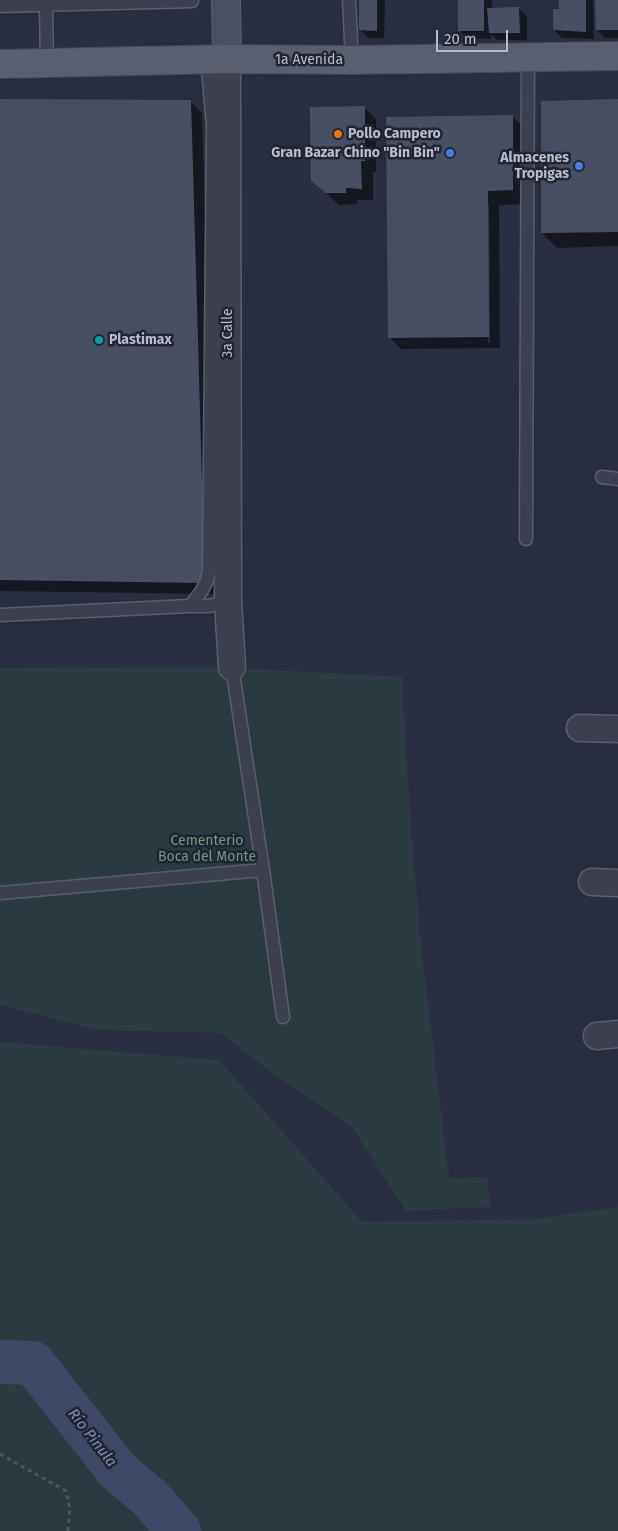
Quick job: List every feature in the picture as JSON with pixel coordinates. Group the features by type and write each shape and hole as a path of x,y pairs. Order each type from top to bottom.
{"main road":[{"name":"1a Avenida","path":"0,64 217,59 352,60 618,56"}],"street":[{"name":"3a Calle","path":"226,0 217,59 228,601 232,667"},
{"path":"580,728 618,730"},
{"path":"592,882 618,884"}],"lane":[{"path":"349,0 352,60"},
{"path":"0,6 46,2 192,1"},
{"path":"46,2 47,63"},
{"path":"526,539 528,57"},
{"path":"190,606 208,581 210,571 213,125 217,59"},
{"path":"602,477 618,479"},
{"path":"0,615 209,606 228,601"},
{"path":"232,667 283,1017"},
{"path":"0,893 263,870"}],"path":[{"path":"0,1454 66,1491 70,1509 68,1531"}],"green space":[{"name":"Cementerio Boca del Monte","path":"217,667 402,677 410,816 420,936 449,1178 487,1177 491,1207 406,1211 352,1127 264,1067 221,1033 98,1030 0,1005 0,668"},
{"path":"0,1042 219,1060 362,1222 535,1219 618,1207 618,1531 0,1531"}],"building":[{"path":"359,0 377,0 377,31 359,30"},
{"path":"458,0 484,0 484,31 458,31"},
{"path":"559,0 586,0 586,32 553,30 553,9 559,9"},
{"path":"595,0 618,0 618,30 596,30"},
{"path":"519,7 520,33 489,33 487,8"},
{"name":"Plastimax","path":"0,99 191,100 205,583 0,580"},
{"name":"Almacenes Tropigas","path":"618,99 618,232 541,233 541,101"},
{"name":"Pollo Campero","path":"365,106 365,161 361,161 362,189 346,188 346,193 326,193 311,181 310,107"},
{"path":"513,115 513,190 488,191 489,337 388,338 386,117"}],"waterway":[{"name":"Río Pinula","path":"0,1362 33,1363 118,1471 150,1498 179,1531"}],"place":[{"name":"Pollo Campero","path":"338,134"},
{"name":"Gran Bazar Chino \"Bin Bin\"","path":"450,153"},
{"name":"Almacenes Tropigas","path":"579,166"},
{"name":"Plastimax","path":"99,340"}]}
